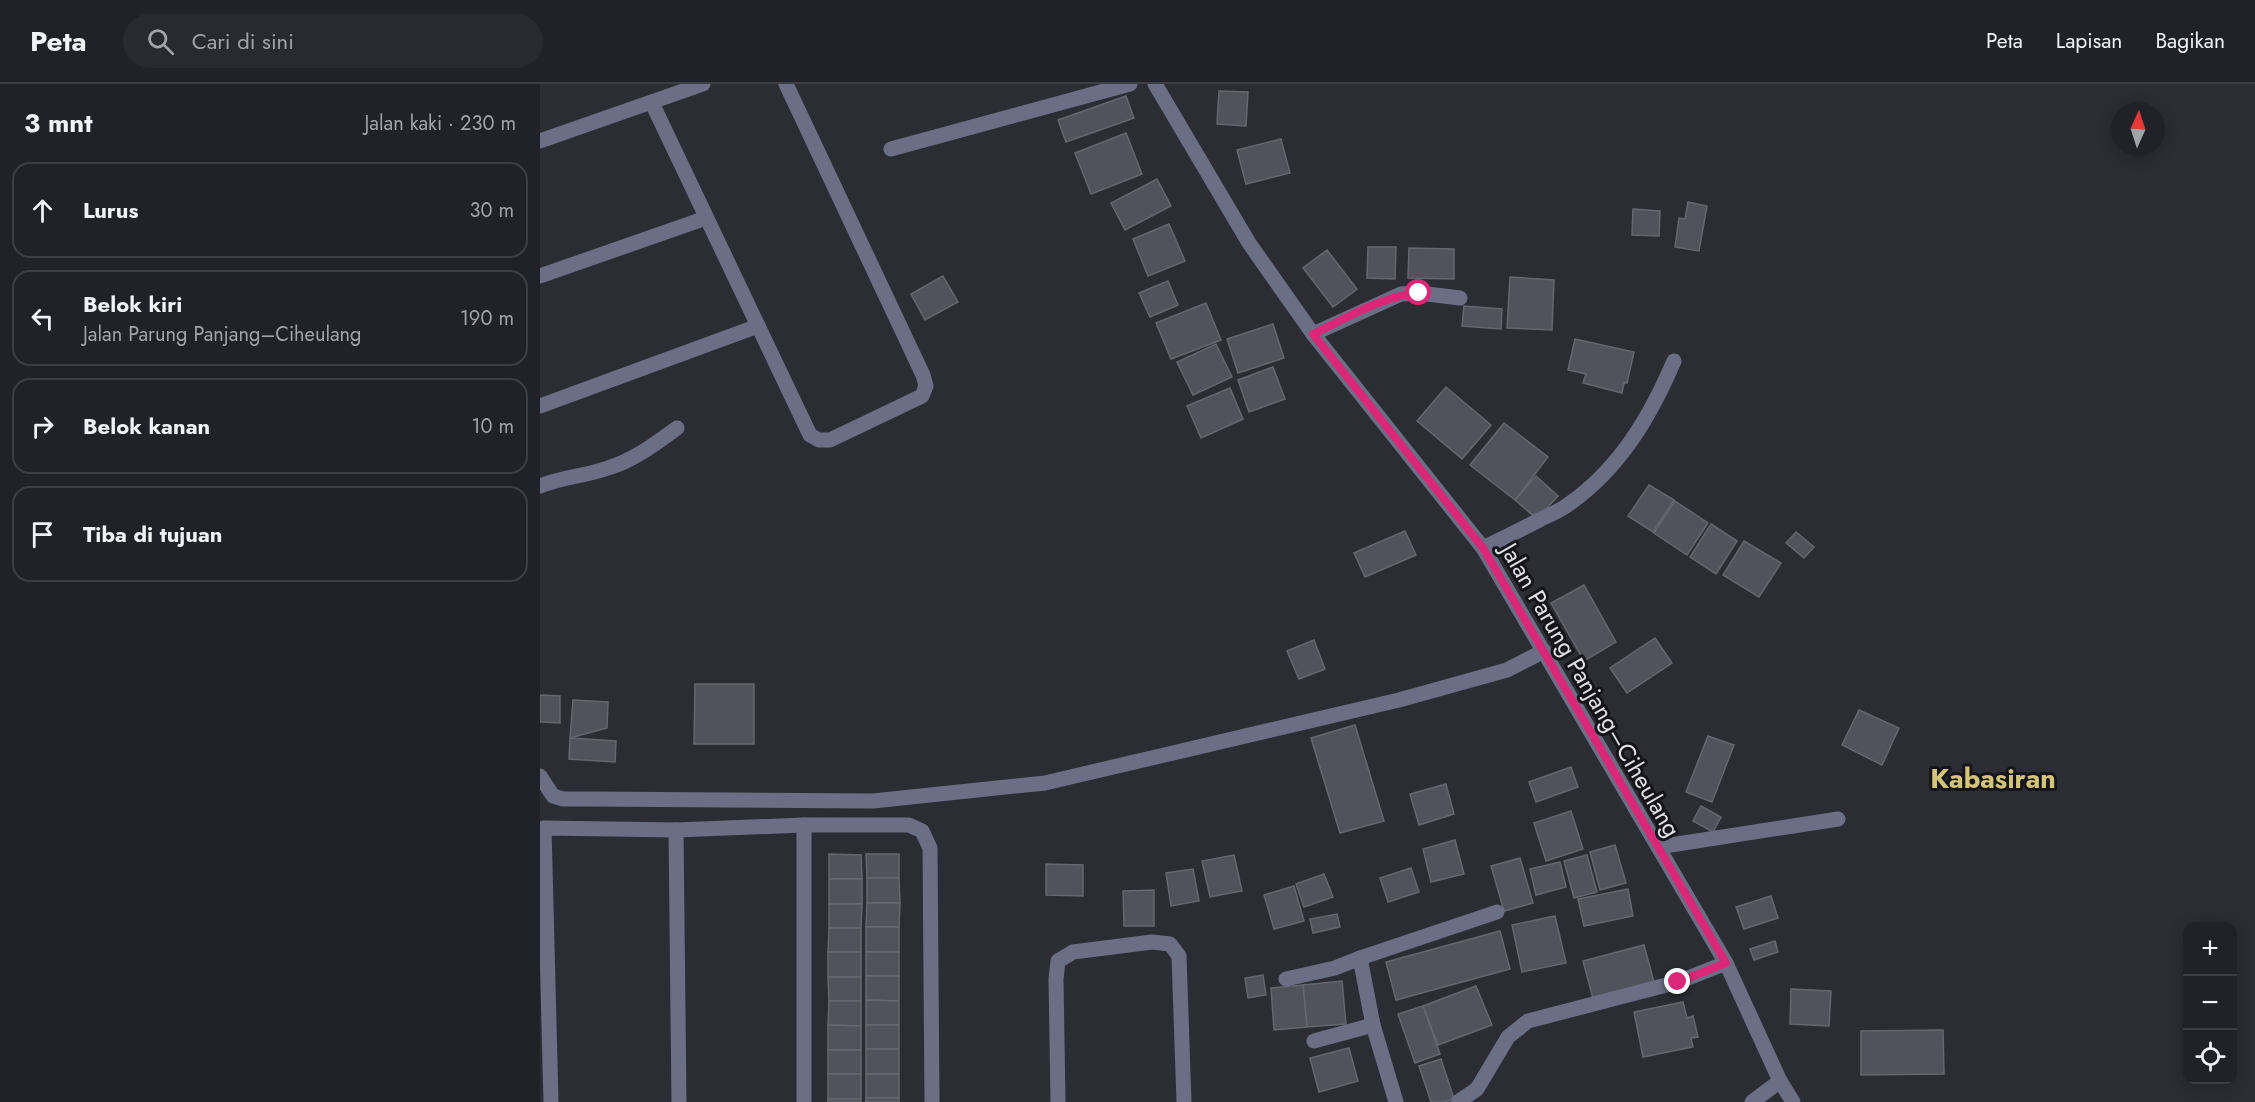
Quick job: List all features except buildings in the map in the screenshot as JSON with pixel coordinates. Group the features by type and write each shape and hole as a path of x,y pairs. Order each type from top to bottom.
{"street":[{"path":"540,141 703,84"},
{"path":"652,103 810,435 819,440 830,440 922,396 926,386 923,375 786,84"},
{"path":"891,149 1130,84"},
{"name":"Jalan Parung Panjang–Ciheulang","path":"1155,84 1249,243 1313,334 1483,548 1726,963 1780,1081 1792,1102"},
{"path":"540,276 706,218"},
{"path":"1313,334 1401,294 1419,293 1460,298"},
{"path":"540,406 758,326"},
{"path":"1483,548 1568,506 1598,481 1622,456 1657,402 1674,361"},
{"path":"540,486 608,468 651,448 677,428"},
{"path":"540,776 545,787 553,796 563,799 588,800 873,801 1045,783 1409,697 1507,670 1544,651"},
{"path":"1658,847 1838,819"},
{"path":"804,825 804,1102"},
{"path":"551,1102 542,828 676,830 804,825 909,825 922,831 930,848 932,1102"},
{"path":"676,830 679,1102"},
{"path":"1286,979 1335,968 1497,912"},
{"path":"1058,1102 1056,979 1058,961 1073,952 1152,942 1170,944 1179,956 1184,1102"},
{"path":"1360,958 1373,1025 1396,1102"},
{"path":"1458,1102 1477,1089 1508,1036 1528,1021 1678,982 1726,963"},
{"path":"1314,1041 1373,1025"},
{"path":"1752,1102 1780,1081"}],"district":[{"name":"Kabasiran","path":"1993,778"}],"route":[{"path":"1419,293 1401,294 1313,334 1483,548 1726,963 1678,982"}]}
